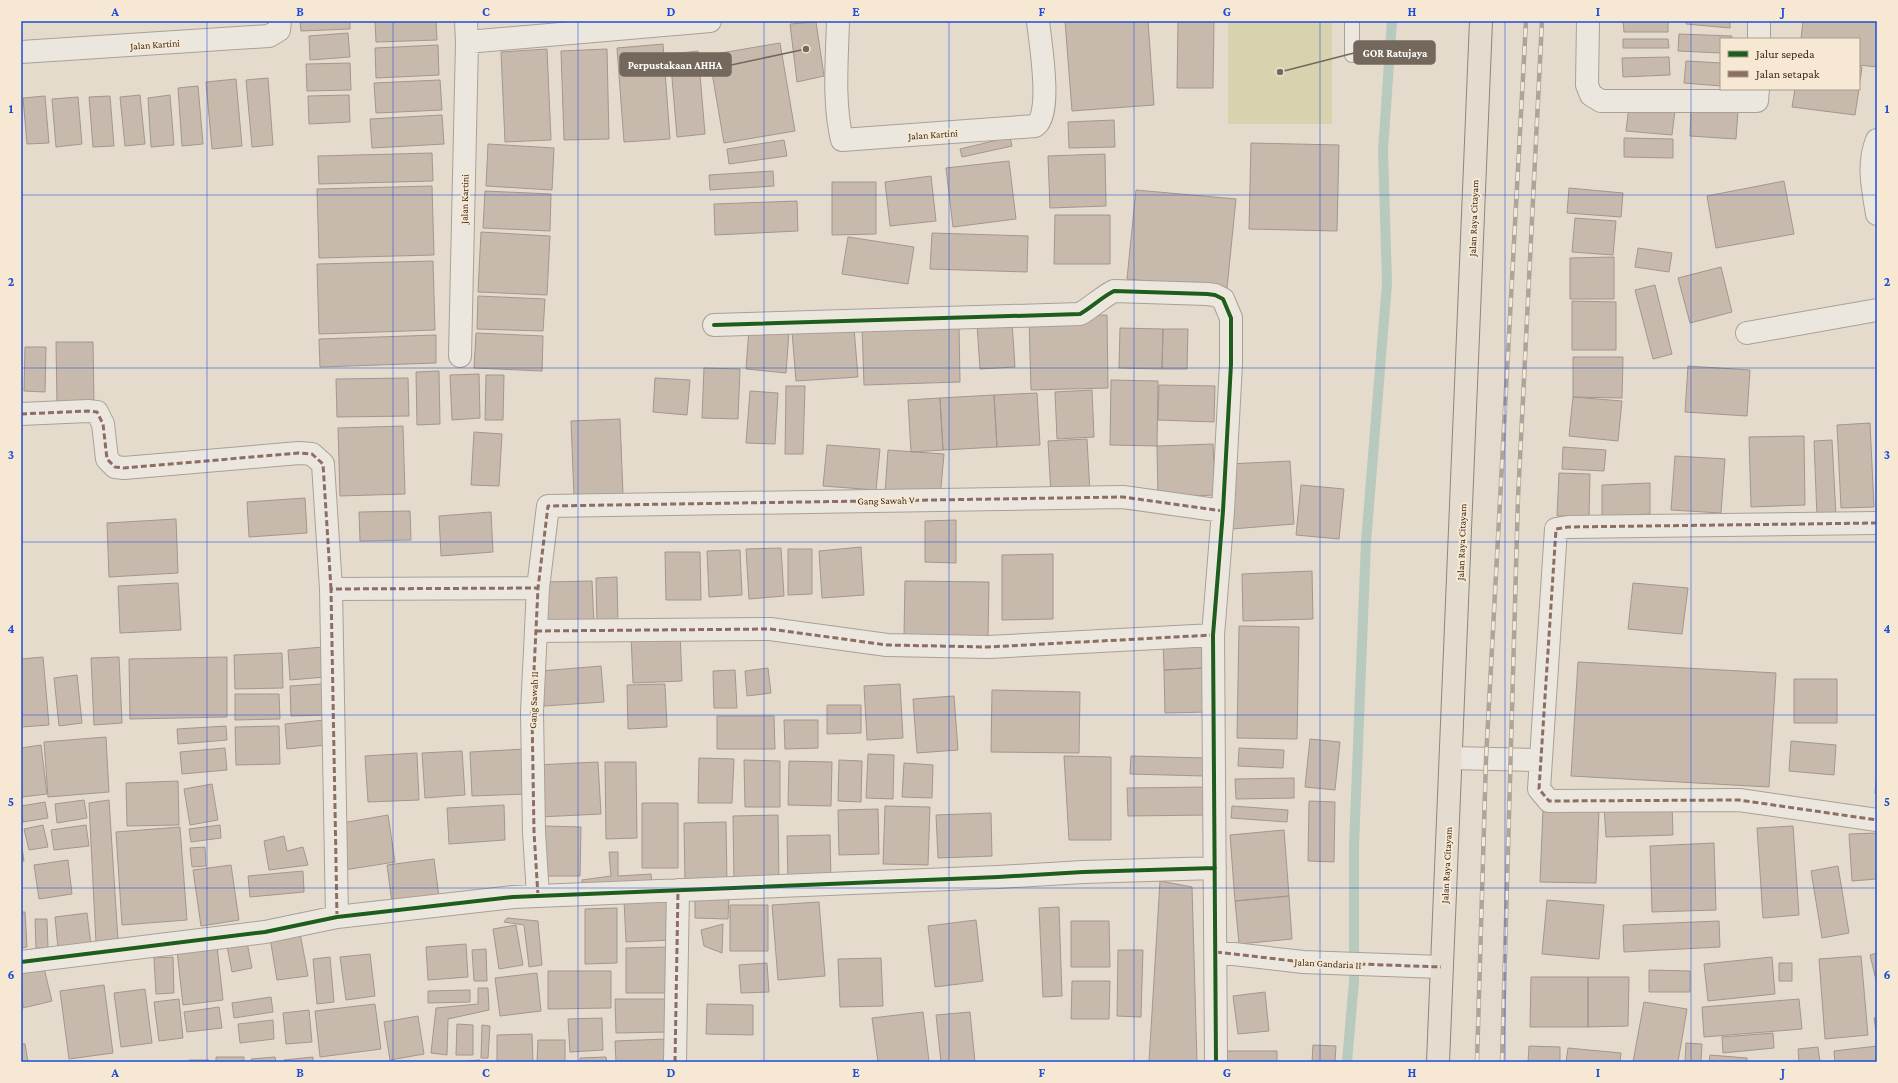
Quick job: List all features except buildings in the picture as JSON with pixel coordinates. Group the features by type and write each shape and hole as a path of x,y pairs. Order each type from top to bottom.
{"main road":[{"name":"Jalan Raya Citayam","path":"1438,1062 1481,21"}],"street":[{"name":"Jalan Kartini","path":"21,52 268,36 278,30 280,21"},
{"name":"Jalan Kartini","path":"460,356 467,42 466,21"},
{"path":"467,42 710,21"},
{"name":"Jalan Kartini","path":"838,21 837,102 842,140 1035,126 1039,124 1042,118 1044,91 1038,21"},
{"path":"1588,21 1587,85 1591,95 1601,101 1757,101 1758,90"},
{"path":"1759,21 1759,38"},
{"path":"1877,140 1871,167 1877,212"},
{"path":"714,325 1080,314 1114,291 1215,295 1223,299 1231,318 1231,364 1223,511 1213,635 1216,1062"},
{"path":"1747,333 1877,310"},
{"path":"21,414 88,411 97,412 104,424 106,459 115,467 124,468 299,453 312,454 323,464 331,588 337,917"},
{"name":"Gang Sawah V","path":"548,506 1123,497 1223,511"},
{"name":"Gang Sawah II","path":"538,896 534,832 532,712 538,588 548,506"},
{"path":"1877,523 1568,527 1556,529 1539,789 1549,801 1739,800 1877,820"},
{"path":"331,588 538,588"},
{"path":"536,630 770,629 887,645 988,647 1213,635"},
{"path":"1451,758 1540,760"},
{"path":"21,962 265,932 337,917 513,897 1215,868"},
{"path":"675,1062 678,890"},
{"name":"Jalan Gandaria II","path":"1216,952 1303,962 1441,967"}],"lane":[{"path":"1352,21 1352,55"}],"shaded area":[{"path":"1228,21 1332,21 1332,124 1228,124"}],"waterway":[{"path":"1347,1062 1354,981 1354,846 1366,542 1387,283 1383,150 1392,21"}],"railway":[{"path":"1477,1062 1486,759 1526,21"},
{"path":"1502,1062 1518,498 1542,21"}],"marked path":[{"path":"21,414 88,411 97,412 103,424 107,459 115,467 124,468 299,453 312,454 323,464 331,589"},
{"path":"538,896 534,832 532,712 538,588 548,506 1123,497 1223,511"},
{"path":"1877,523 1568,527 1556,529 1539,789 1549,801 1739,800 1877,820"},
{"path":"337,917 331,589 538,588"},
{"path":"536,631 770,629 887,645 988,647 1213,635"},
{"path":"675,1062 678,890"},
{"path":"1216,952 1303,962 1441,967"}],"cycle path":[{"path":"714,325 1080,314 1114,291 1207,294 1215,295 1223,299 1231,318 1231,364 1223,511 1213,635 1216,1062"},
{"path":"21,962 265,932 337,917 513,897 998,877 1083,872 1215,868"}],"place":[{"name":"Perpustakaan AHHA","path":"806,49"},
{"name":"GOR Ratujaya","path":"1280,72"}]}
